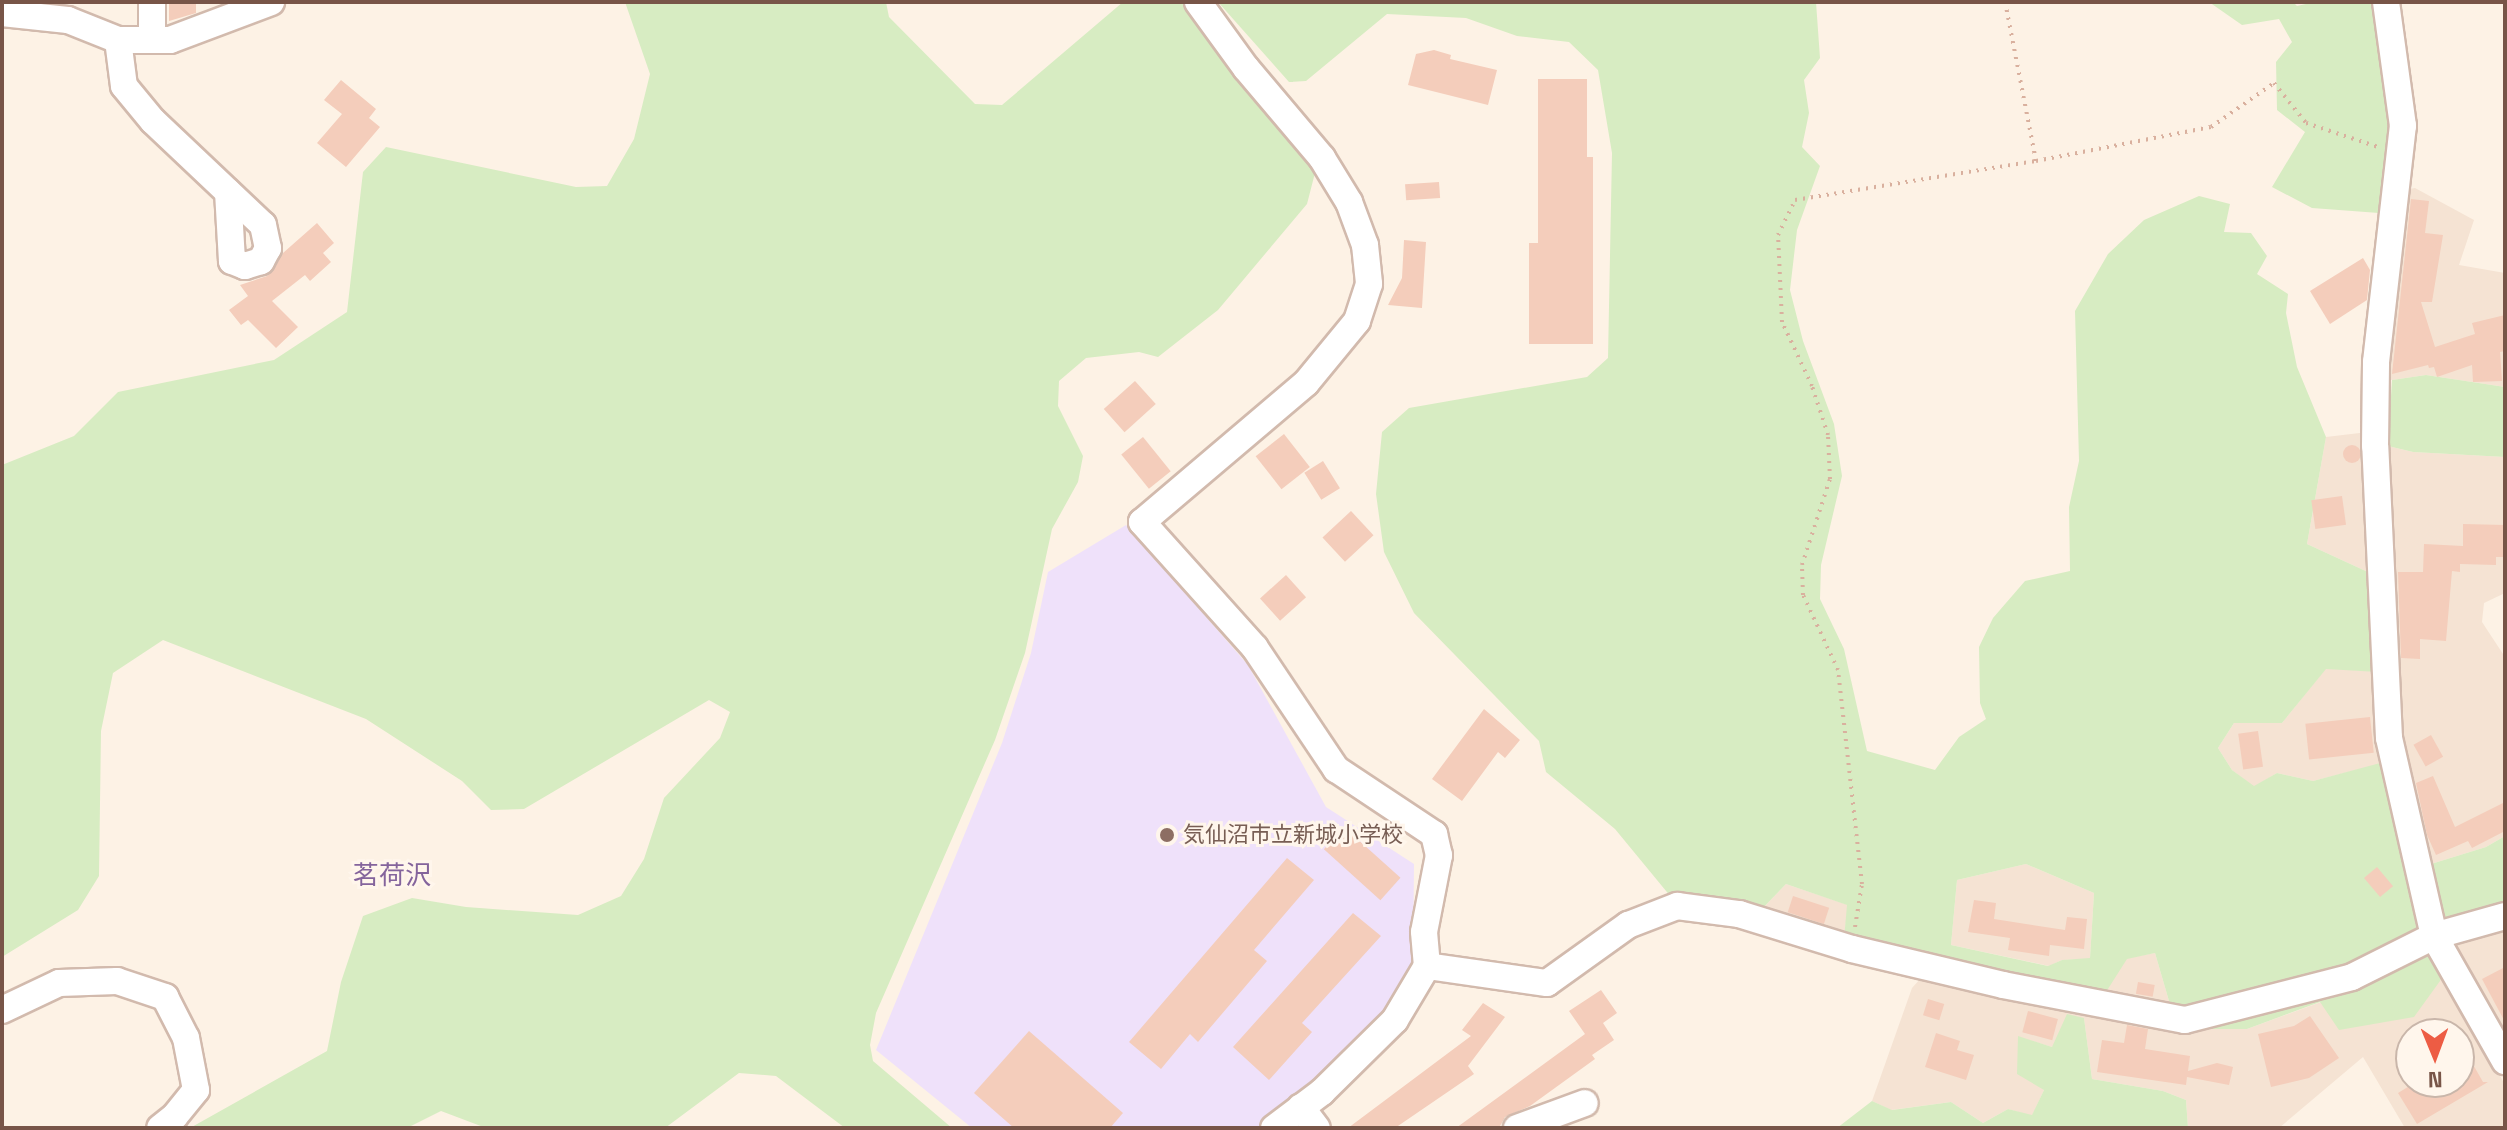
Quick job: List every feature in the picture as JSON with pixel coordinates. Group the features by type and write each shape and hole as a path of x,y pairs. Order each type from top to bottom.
{"street":[{"path":"89,2 107,36 124,86 153,121 228,192"},
{"path":"152,2 152,40"},
{"path":"2,13 68,20 107,36 170,40 271,2"},
{"path":"1198,2 1246,68 1322,158 1349,202 1365,245 1369,284 1357,321 1306,383 1142,522 1255,648 1336,769 1434,834 1439,855 1424,932 1427,966 1395,1020 1322,1092 1274,1128"},
{"path":"2386,2 2403,126 2376,362 2375,446 2389,738 2434,936 2505,1061"},
{"path":"1427,966 1547,983 1628,925 1677,906 1739,914 1852,949 2003,985 2185,1020 2352,977 2434,936 2505,916"},
{"path":"2,1010 59,983 117,981 165,997 186,1038 196,1090 175,1116 160,1128"},
{"path":"1517,1128 1585,1103"},
{"path":"1301,1107 1317,1128"}],"path":[{"path":"2005,2 2036,161"},
{"path":"1852,949 1862,884 1838,670 1803,595 1802,565 1830,479 1828,435 1812,386 1782,322 1778,235 1795,200 2036,161 2211,127 2274,83 2306,123 2399,154"}],"shaded area":[{"path":"2415,188 2474,220 2459,265 2505,273 2505,387 2426,375 2392,380 2382,377 2403,190"},
{"path":"2368,432 2370,573 2307,544 2326,437"},
{"path":"2388,446 2413,452 2505,457 2505,593 2484,603 2482,622 2505,657 2505,836 2486,847 2431,864 2384,763 2313,781 2277,773 2254,787 2232,770 2218,748 2234,723 2282,723 2326,668 2395,673"},
{"name":"気仙沼市立新城小学校","path":"1126,525 1248,665 1326,807 1414,864 1413,965 1395,1006 1325,1080 1256,1128 972,1128 876,1050 1002,743 1031,653 1048,572"},
{"path":"2026,864 2094,893 2090,959 2062,960 2049,966 1951,945 1957,880"},
{"path":"1786,884 1848,905 1844,939 1759,912"},
{"path":"2505,931 2505,1047 2442,940"},
{"path":"2155,953 2169,1001 2247,1029 2321,1002 2443,968 2469,1018 2395,1018 2395,1098 2475,1098 2475,1028 2505,1085 2505,1128 2405,1128 2363,1057 2279,1128 2188,1128 2186,1100 2163,1091 2092,1079 2084,1018 2052,1047 2018,1037 2044,1090 2032,1116 2008,1109 1983,1123 1951,1102 1891,1110 1872,1101 1912,988 1940,957 2051,984 2127,958"}],"green space":[{"path":"625,2 886,2 889,17 975,104 1002,105 1123,2 1186,2 1316,169 1307,204 1218,310 1158,357 1139,352 1086,358 1059,381 1058,406 1083,456 1078,482 1052,529 1025,653 995,740 876,1013 870,1045 873,1061 952,1128 845,1128 776,1076 739,1073 665,1128 486,1128 441,1111 407,1128 190,1128 327,1051 341,982 363,916 412,898 466,907 578,915 621,896 644,859 664,798 720,738 730,712 709,700 524,809 491,810 462,781 366,719 163,640 113,673 101,731 99,876 78,910 2,957 2,465 74,436 118,392 274,360 347,312 363,172 386,147 576,187 607,186 634,139 650,74"},
{"path":"1218,2 1816,2 1820,58 1804,80 1809,113 1802,147 1820,166 1797,230 1790,290 1803,341 1834,424 1842,476 1821,565 1820,599 1844,649 1867,751 1935,770 1959,737 1986,719 1980,703 1979,647 1993,618 2025,581 2070,571 2069,507 2079,461 2075,311 2108,254 2144,220 2199,196 2230,204 2224,232 2251,233 2267,256 2257,274 2288,294 2286,313 2297,367 2326,437 2307,544 2370,573 2395,673 2326,669 2282,723 2234,723 2218,748 2232,770 2254,786 2277,773 2313,781 2384,762 2443,968 2440,981 2414,1017 2339,1030 2320,1002 2247,1029 2199,1029 2169,1001 2155,953 2127,959 2106,992 2051,984 1844,939 1847,905 1786,884 1759,912 1671,897 1615,829 1546,772 1539,741 1414,613 1384,552 1376,494 1382,432 1409,408 1587,377 1608,358 1612,153 1598,70 1569,42 1517,36 1466,18 1387,14 1306,81 1289,82","holes":["2026,864 2094,893 2090,958 2062,960 2048,966 1951,945 1957,880"]},
{"path":"2209,2 2293,2 2297,6 2315,2 2378,2 2395,136 2379,213 2312,208 2272,187 2305,132 2277,110 2276,62 2292,42 2279,19 2242,25"},
{"path":"2426,375 2505,387 2505,457 2413,452 2388,446 2392,380"},
{"path":"2505,836 2505,931 2442,940 2431,864 2486,847"},
{"path":"2067,1014 2084,1018 2092,1079 2163,1091 2186,1100 2188,1128 1837,1128 1872,1101 1892,1110 1951,1102 1983,1123 2008,1109 2032,1115 2044,1090 2017,1074 2018,1036 2052,1047"}],"building":[{"path":"169,3 196,3 196,13 169,21"},
{"path":"1434,50 1451,55 1450,59 1497,70 1488,105 1408,85 1416,54"},
{"path":"1538,79 1587,79 1587,157 1593,157 1593,344 1529,344 1529,243 1538,243"},
{"path":"341,80 376,109 369,118 380,127 346,167 317,143 342,114 324,100"},
{"path":"1439,182 1440,198 1406,200 1405,184"},
{"path":"2411,199 2429,201 2425,233 2443,235 2432,302 2421,302 2435,347 2475,334 2472,323 2505,315 2505,351 2500,352 2502,381 2473,382 2472,365 2437,377 2434,367 2429,368 2428,365 2392,374"},
{"path":"317,223 334,243 323,253 331,262 310,281 305,275 272,301 298,327 276,348 248,320 241,325 229,310 248,296 240,285 267,276 283,253"},
{"path":"1404,240 1426,242 1422,308 1388,305 1402,278"},
{"path":"2363,258 2370,270 2367,300 2330,324 2310,291"},
{"path":"1135,381 1156,404 1125,432 1104,409"},
{"path":"1284,434 1310,467 1281,489 1256,456"},
{"path":"1143,437 1171,471 1149,489 1121,455"},
{"path":"2348,445 2356,445 2361,454 2359,461 2348,463 2343,458 2343,450"},
{"path":"1323,461 1340,488 1321,500 1304,473"},
{"path":"2342,496 2346,525 2315,529 2311,500"},
{"path":"1351,511 1374,535 1345,562 1322,538"},
{"path":"2463,524 2505,525 2505,557 2496,557 2496,565 2460,564 2460,572 2452,571 2446,641 2420,639 2420,659 2401,658 2398,572 2423,572 2424,544 2463,546"},
{"path":"1286,575 1306,597 1280,621 1260,598"},
{"path":"1484,709 1520,740 1505,758 1498,752 1462,801 1432,779"},
{"path":"2370,717 2374,753 2309,760 2305,724"},
{"path":"2258,731 2263,767 2243,769 2238,734"},
{"path":"2431,735 2443,757 2426,767 2414,745"},
{"path":"2433,776 2455,827 2505,802 2505,831 2472,848 2468,841 2436,855 2427,835 2416,783"},
{"path":"1344,827 1400,878 1380,900 1324,849"},
{"path":"1287,858 1314,880 1254,950 1267,961 1198,1042 1190,1034 1161,1069 1129,1042"},
{"path":"2377,867 2393,886 2380,897 2364,878"},
{"path":"1793,896 1829,908 1824,924 1788,912"},
{"path":"1974,900 1996,903 1994,919 2065,930 2067,917 2087,919 2084,949 2050,945 2049,956 2008,950 2010,938 1968,932"},
{"path":"1353,913 1381,936 1302,1023 1312,1032 1269,1080 1233,1047"},
{"path":"2505,967 2505,1022 2482,979"},
{"path":"2138,982 2155,985 2153,997 2136,994"},
{"path":"1601,990 1617,1013 1603,1023 1614,1040 1592,1055 1595,1059 1530,1106 1505,1117 1499,1128 1456,1128 1585,1034 1569,1011"},
{"path":"1928,999 1944,1004 1939,1020 1923,1015"},
{"path":"1483,1003 1505,1017 1468,1066 1474,1074 1395,1128 1348,1128 1471,1036 1462,1030"},
{"path":"2028,1011 2058,1019 2052,1040 2022,1032"},
{"path":"2310,1016 2339,1058 2309,1078 2271,1087 2258,1034 2294,1026"},
{"path":"2127,1025 2148,1029 2145,1049 2190,1056 2188,1071 2217,1063 2233,1067 2229,1085 2187,1077 2186,1085 2097,1072 2102,1040 2124,1043"},
{"path":"1029,1031 1123,1113 1110,1128 1014,1128 974,1093"},
{"path":"1936,1033 1960,1041 1957,1050 1974,1055 1966,1080 1925,1067"},
{"path":"2475,1068 2483,1082 2488,1082 2475,1090"},
{"path":"2401,1098 2461,1098 2417,1124"}],"place":[{"name":"気仙沼市立新城小学校","path":"1167,835"}],"district":[{"name":"茗荷沢","path":"392,876"}]}
